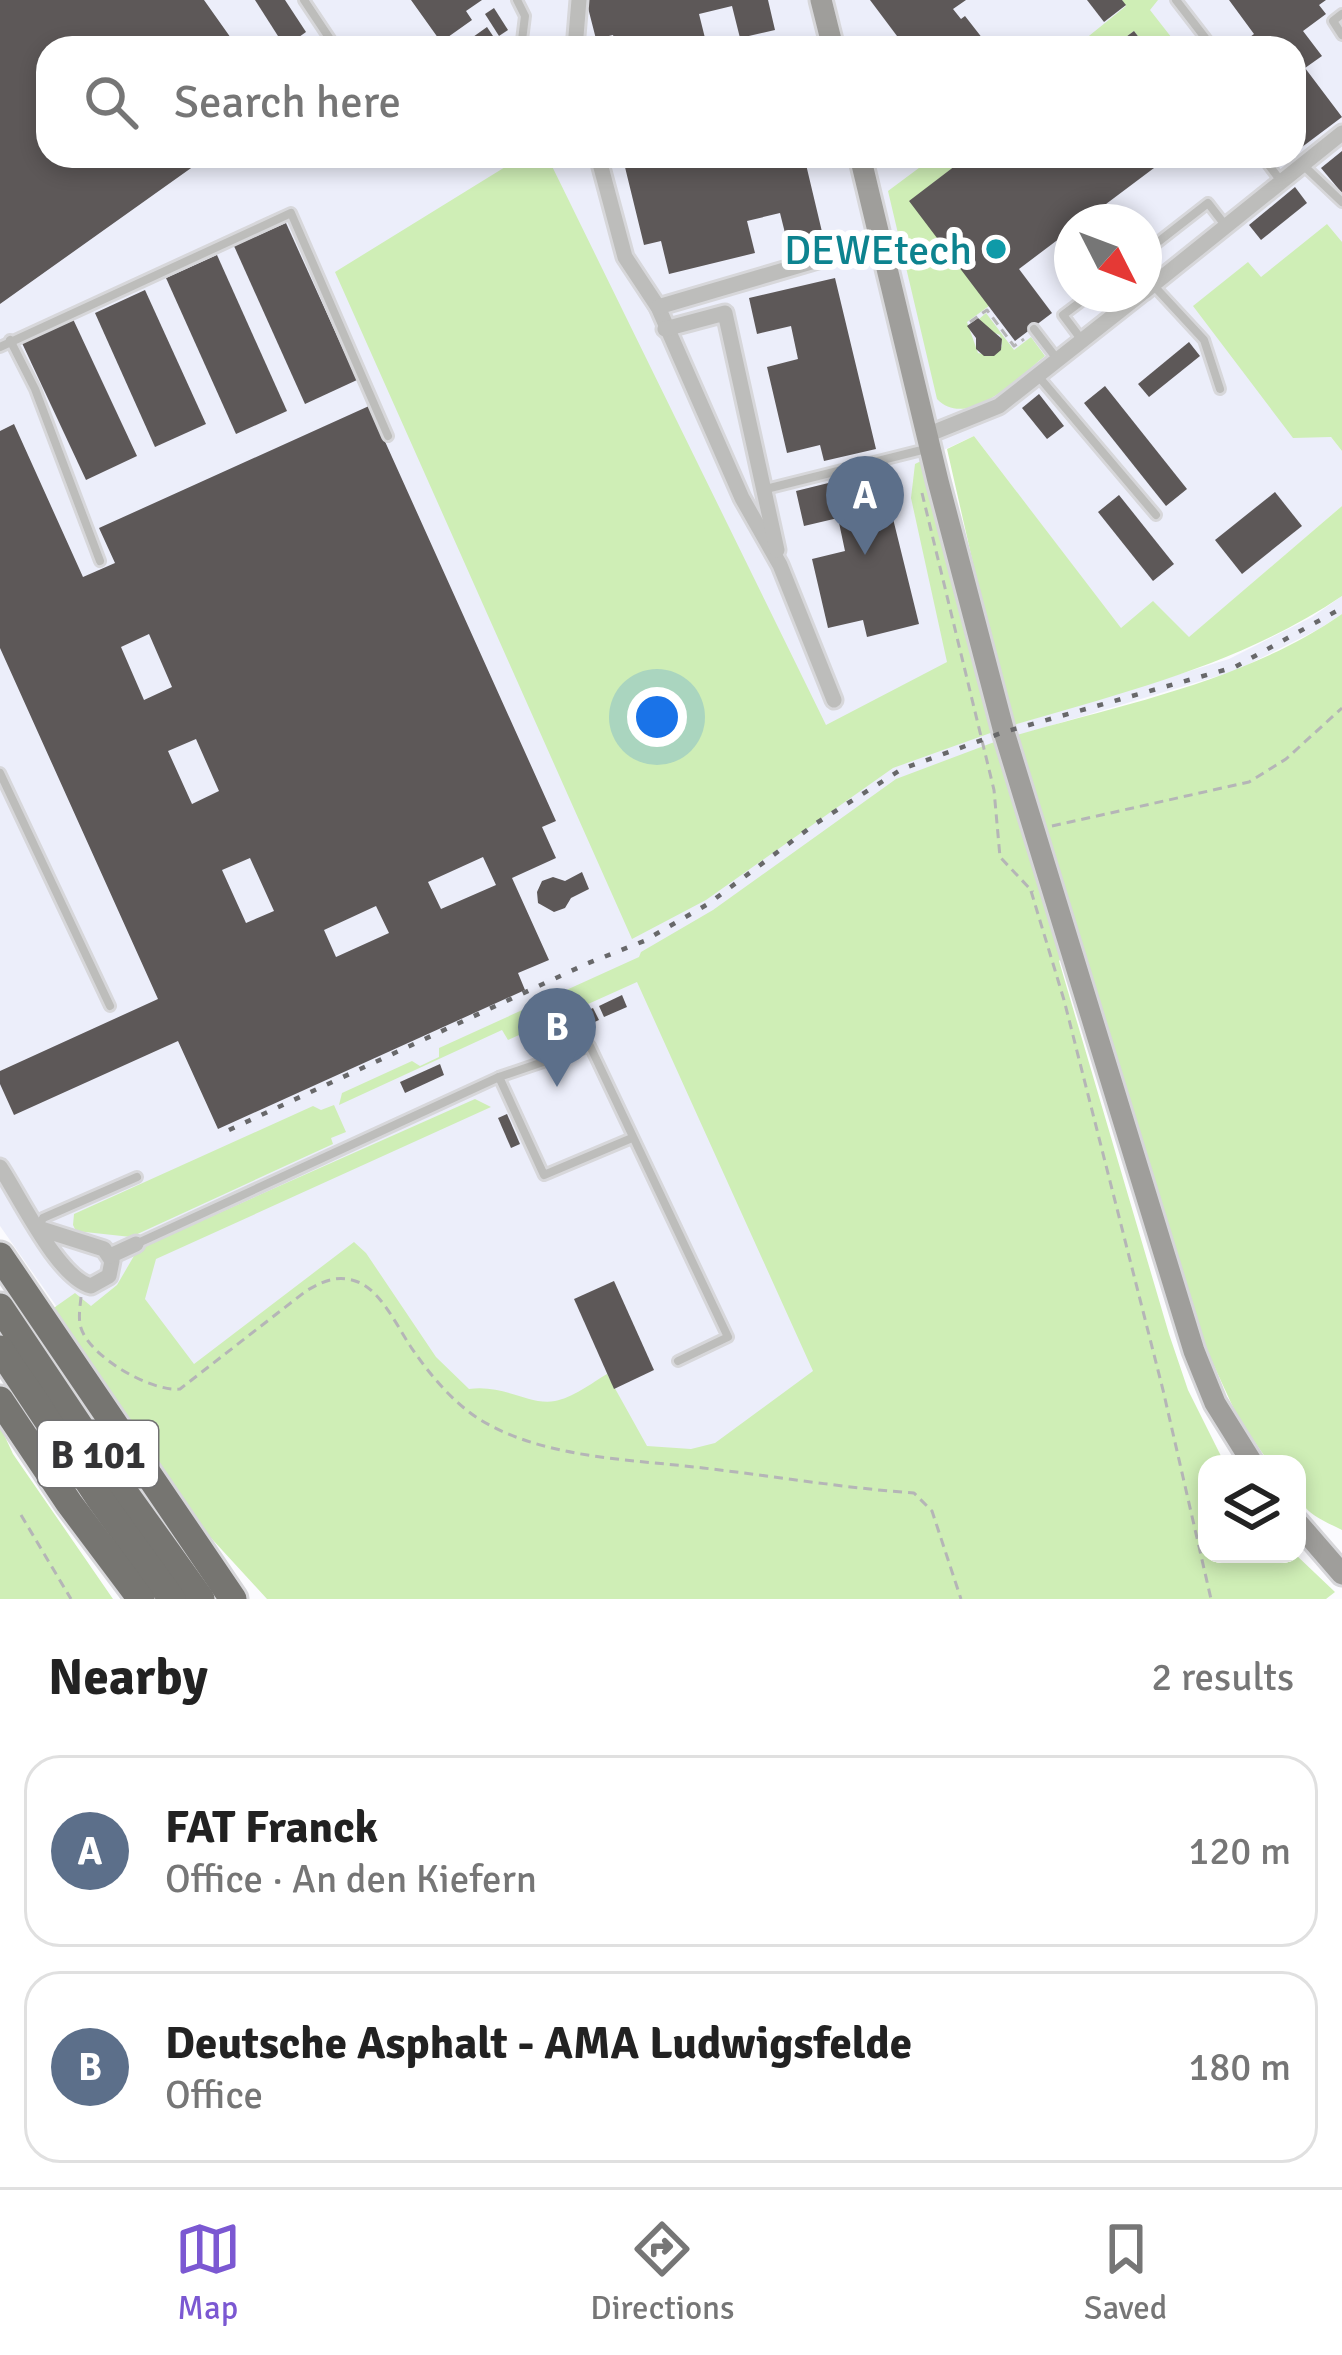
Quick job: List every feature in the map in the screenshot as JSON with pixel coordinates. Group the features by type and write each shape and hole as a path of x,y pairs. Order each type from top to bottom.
{"highway":[{"name":"B 101","path":"0,1256 233,1599"},
{"name":"B 101","path":"0,1306 201,1599"},
{"name":"B 101","path":"0,1349 172,1599"},
{"name":"B 101","path":"0,1400 141,1599"},
{"path":"69,1503 124,1599"},
{"path":"168,1503 256,1599"}],"main road":[{"path":"821,0 825,36"},
{"path":"863,168 1004,732 1194,1351 1215,1403 1247,1455"},
{"path":"1306,1532 1339,1571"}],"street":[{"path":"576,36 579,0"},
{"path":"1306,161 1342,133"},
{"path":"601,168 625,257 658,307 742,498 779,565 834,700"},
{"path":"1162,277 1297,168"},
{"path":"658,307 835,255"},
{"path":"929,441 999,406 1119,312"},
{"path":"665,329 725,313 779,565"},
{"path":"742,498 764,490"},
{"path":"0,1167 38,1228 81,1284 97,1286 106,1280 110,1256 100,1246 38,1228"},
{"path":"64,1264 63,1247 82,1240"},
{"path":"110,1256 136,1244"}],"lane":[{"path":"304,0 328,36"},
{"path":"517,0 525,16 522,36"},
{"path":"1176,0 1204,36"},
{"path":"1342,14 1334,20 1342,35"},
{"path":"1271,168 1281,181"},
{"path":"1306,168 1342,202"},
{"path":"1162,239 1208,203 1226,226"},
{"path":"0,347 291,213 388,436"},
{"path":"835,255 881,243"},
{"path":"1162,304 1204,340 1220,389"},
{"path":"1068,312 1064,315 1083,341"},
{"path":"1035,330 1058,361"},
{"path":"10,340 35,389 100,561"},
{"path":"1039,376 1156,515"},
{"path":"764,490 929,441"},
{"path":"0,773 110,1006"},
{"path":"136,1244 499,1077 590,1046 728,1337 678,1360"},
{"path":"499,1077 544,1175 632,1138"},
{"path":"38,1228 43,1218 137,1177"}],"path":[{"path":"970,322 986,310 1014,346 1035,330"},
{"path":"941,492 920,495 994,790 1000,856 1031,890 1064,1000 1211,1599"},
{"path":"1035,829 1249,782 1286,759 1342,708"},
{"path":"81,1284 80,1325 88,1341 114,1364 162,1391 180,1389 326,1280 360,1283 372,1291 418,1358 452,1397 480,1419 535,1442 628,1461 914,1493 932,1511 961,1599"},
{"path":"22,1515 71,1599"}],"shaded area":[{"path":"0,0 814,0 823,36 36,36 36,168 855,168 990,732 1229,659 1312,617 1342,596 1342,614 1235,671 992,743 1146,1389 663,1507 159,1452 0,1226"},
{"path":"827,0 1342,0 1342,395 1316,418 1342,451 1342,506 1189,638 1121,629 974,436 937,453 868,168 1306,168 1306,36 836,36"}],"green space":[{"path":"1122,0 1158,0 1150,10 1170,36 1138,36 1134,31 1127,36 1089,36 1126,6"},
{"path":"504,168 553,168 826,725 947,662 911,498 915,464 927,458 996,731 893,768 706,900 632,939 335,272"},
{"path":"919,168 953,168 910,201 989,306 967,322 978,353 992,356 1002,346 1000,335 987,330 979,319 986,313 1014,350 1031,337 1045,356 978,405 963,409 937,399 888,191"},
{"path":"1327,224 1342,242 1342,451 1331,437 1293,438 1193,306 1248,262 1261,277"},
{"path":"974,436 1121,628 1153,601 1189,637 1342,506 1342,596 1223,658 1010,726 947,449"},
{"path":"1342,614 1342,1530 1306,1508 1306,1455 1264,1455 1238,1418 1198,1331 1013,736 1225,674"},
{"path":"997,741 1064,955 1059,961 1169,1334 1188,1390 1220,1455 1198,1455 1198,1563 1304,1563 1335,1592 1326,1599 267,1599 200,1526 48,1312 75,1293 91,1306 117,1285 138,1249 475,1099 491,1107 156,1259 145,1299 194,1364 354,1242 436,1357 469,1389 494,1389 546,1402 575,1394 607,1374 647,1446 691,1449 715,1443 813,1371 637,982 508,1040 502,1030 339,1105 342,1093 412,1061 420,1066 439,1057 439,1048 639,957 896,779"},
{"path":"334,1105 346,1132 331,1138 333,1144 131,1237 76,1231 73,1225 74,1214 313,1106 321,1110"},
{"path":"0,1426 13,1454 113,1599 0,1599"}],"building":[{"path":"0,0 204,0 230,36 36,36 36,168 191,168 0,304"},
{"path":"255,0 285,0 306,32 278,36"},
{"path":"411,0 482,0 466,11 472,20 449,36 437,36"},
{"path":"586,0 768,0 775,30 740,36 732,6 699,14 704,36 595,36"},
{"path":"870,0 966,0 953,9 981,36 897,36"},
{"path":"1087,0 1122,0 1126,5 1104,22"},
{"path":"1229,0 1326,0 1319,5 1326,14 1303,31 1322,56 1306,67 1306,36 1254,34"},
{"path":"494,8 508,30 499,36 485,14"},
{"path":"1306,69 1342,117 1306,144"},
{"path":"1342,151 1342,193 1321,168"},
{"path":"625,168 807,168 823,236 788,245 780,213 747,221 755,253 669,274 661,241 644,245"},
{"name":"DEWEtech","path":"952,168 1154,168 1106,204 1054,204 1054,243 1019,269 1052,313 1015,341 909,201"},
{"path":"1295,187 1307,203 1261,240 1249,225"},
{"path":"286,223 357,380 305,404 234,246"},
{"path":"217,255 287,411 236,434 166,278"},
{"path":"835,278 876,449 824,461 820,445 787,453 767,367 798,359 791,326 757,334 749,298"},
{"path":"145,290 206,424 155,447 95,313"},
{"path":"978,318 1002,339 1001,350 994,356 984,356 976,349 976,338 967,326"},
{"path":"73,319 137,456 86,480 22,343"},
{"path":"1189,342 1200,356 1149,397 1138,384"},
{"path":"1105,386 1187,489 1166,506 1084,403"},
{"path":"1039,394 1064,426 1047,439 1022,408"},
{"path":"369,406 556,821 542,827 556,858 512,878 549,960 518,973 525,990 218,1129 178,1041 14,1115 0,1084 0,1071 158,999 0,648 0,431 14,424 83,577 115,563 99,528","holes":["149,634 172,687 144,700 121,647","196,739 219,791 192,804 168,751","483,857 496,885 441,909 428,882","250,858 274,911 246,923 222,870","376,906 389,933 336,957 324,930"]},
{"path":"881,470 919,624 867,637 863,620 828,628 812,559 845,551 838,518 804,526 796,491"},
{"path":"1275,492 1302,526 1242,574 1215,540"},
{"path":"1119,495 1174,564 1153,581 1098,512"},
{"path":"582,872 589,889 571,898 565,908 554,912 538,903 542,881 553,877 565,881"},
{"path":"622,995 627,1007 604,1017 599,1006"},
{"path":"593,1008 599,1020 557,1039 551,1027"},
{"path":"440,1064 444,1075 405,1093 400,1082"},
{"path":"507,1114 520,1144 511,1148 498,1118"},
{"path":"614,1281 654,1370 614,1389 574,1299"}],"railway":[{"path":"229,1130 644,941 708,904 815,824 902,769 1004,732 1235,667 1342,608"}],"place":[{"name":"DEWEtech","path":"996,249"},
{"name":"FAT Franck","path":"865,555"},
{"name":"Deutsche Asphalt - AMA Ludwigsfelde","path":"557,1087"}]}
